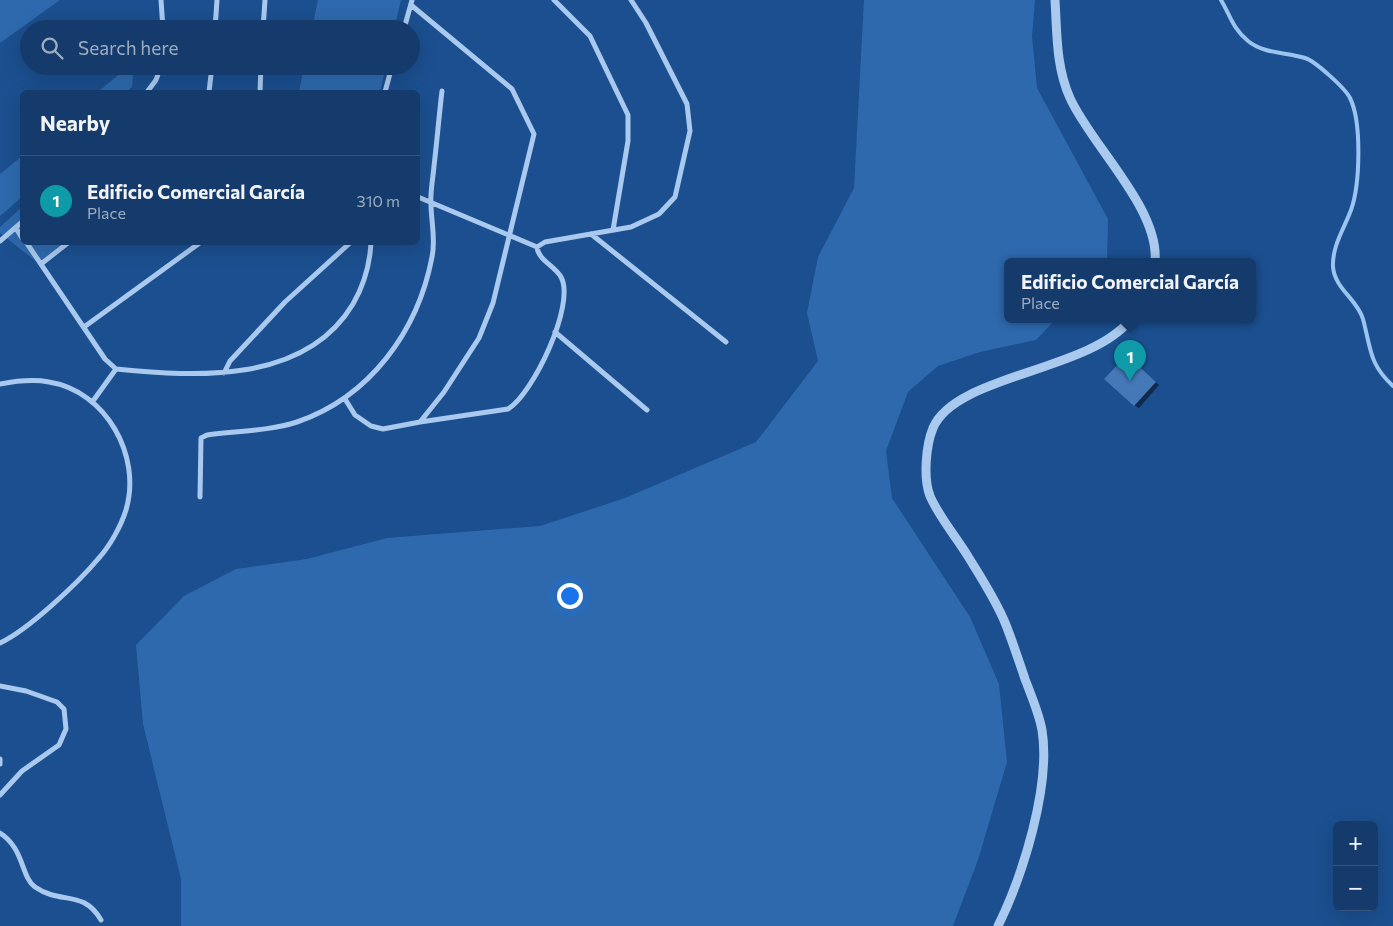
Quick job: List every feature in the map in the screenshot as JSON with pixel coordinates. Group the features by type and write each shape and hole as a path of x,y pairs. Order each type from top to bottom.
{"street":[{"path":"161,0 162,20"},
{"path":"216,20 217,0"},
{"path":"264,20 265,0"},
{"path":"554,0 590,36 628,116 628,141 614,230"},
{"path":"537,247 545,242 631,227 659,214 674,198 690,131 687,104 646,23 631,0"},
{"path":"1055,0 1059,65 1066,88 1081,117 1141,211 1154,239 1155,258"},
{"path":"407,20 412,2 512,89 524,110 534,134 493,303 479,338 444,392 420,422"},
{"path":"148,90 158,75"},
{"path":"209,90 211,75"},
{"path":"260,90 261,75"},
{"path":"386,90 390,75"},
{"path":"200,497 201,438 207,435 262,429 296,422 327,410 375,374 403,334 421,298 433,255 434,229 431,203 442,91"},
{"path":"420,198 537,247"},
{"path":"0,242 20,224"},
{"path":"16,228 20,235"},
{"path":"591,234 726,342"},
{"path":"28,245 105,359 116,369 161,374 224,373 277,363 307,349 328,334 344,319 363,287 370,245"},
{"path":"41,264 65,245"},
{"path":"84,327 197,245"},
{"path":"224,373 230,361 285,302 348,245"},
{"path":"344,399 355,415 371,426 383,429 508,409 517,404 542,367 555,332 564,291 560,277 539,255 537,247"},
{"path":"998,926 1010,902 1030,841 1044,770 1042,730 1005,623 970,560 930,495 926,460 933,427 947,409 965,396 1067,359 1122,330 1128,323"},
{"path":"555,332 647,410"},
{"path":"93,401 116,369"},
{"path":"0,384 22,380 50,382 93,401 116,429 126,453 131,482 126,510 110,544 99,559 45,612 0,643"},
{"path":"0,686 26,691 57,702 64,708 66,729 59,745 22,771 0,795"},
{"path":"0,759 0,764"},
{"path":"0,833 12,843 24,864 28,881 35,887 66,899 86,902 94,908 102,920"}],"shaded area":[{"path":"0,0 60,0 32,20 20,20 20,29 0,43"},
{"path":"318,0 401,0 396,20 314,20"},
{"path":"864,0 1035,0 1032,36 1037,88 1108,219 1107,258 1004,258 1004,323 1052,323 1036,340 980,352 938,366 908,392 886,451 892,498 970,617 999,684 1007,762 978,860 953,926 181,926 181,879 143,724 136,645 184,596 236,569 307,559 387,538 540,526 625,498 756,442 818,361 807,313 818,257 854,188"},
{"path":"118,75 133,75 132,87 128,90 100,90"},
{"path":"302,75 384,75 380,90 299,90"},
{"path":"20,158 20,199 0,216 0,174"},
{"path":"20,209 20,245 60,245 38,263 0,233 0,227"}],"building":[{"path":"1127,355 1156,382 1134,406 1104,379"}],"waterway":[{"path":"1221,0 1235,27 1248,41 1268,51 1310,60 1336,82 1350,98 1354,109 1358,137 1358,170 1354,199 1336,245 1333,267 1338,282 1360,312 1375,363 1393,386"}],"place":[{"name":"Edificio Comercial García","path":"1130,381"}]}
